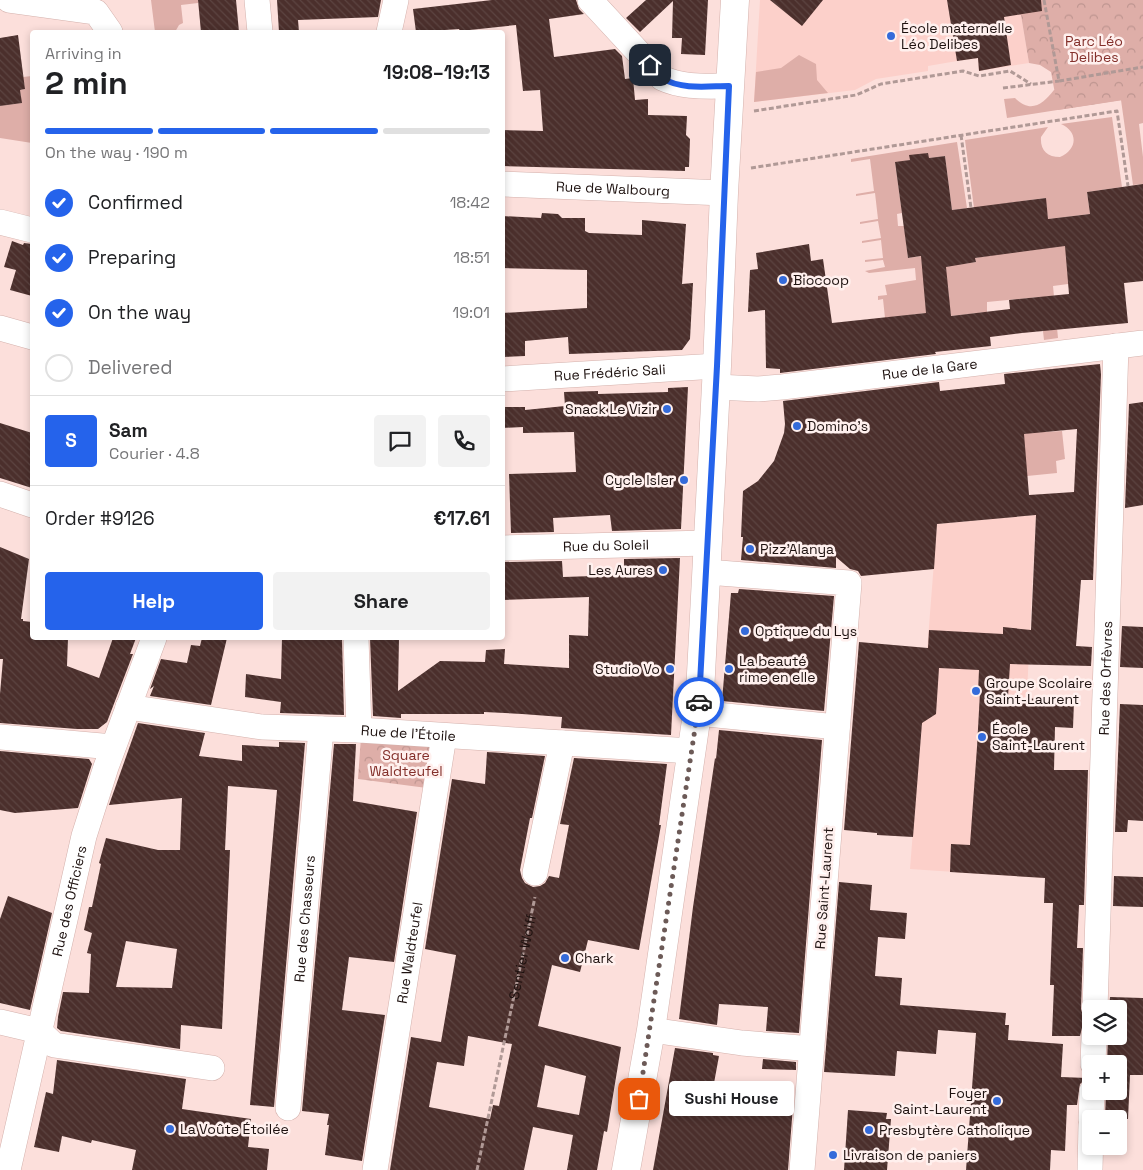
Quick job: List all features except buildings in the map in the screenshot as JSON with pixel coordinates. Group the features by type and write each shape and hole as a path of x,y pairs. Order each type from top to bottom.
{"main road":[{"path":"626,1170 651,1030 700,693 717,377 729,86 735,0"}],"street":[{"path":"9,0 96,12 109,30"},
{"path":"257,0 260,30"},
{"path":"389,30 396,0"},
{"path":"590,0 662,78 674,84 687,86 729,86"},
{"name":"Rue de Walbourg","path":"505,184 724,193"},
{"path":"0,222 30,230"},
{"path":"0,328 30,336"},
{"name":"Rue de la Gare","path":"717,377 758,389 1143,343"},
{"name":"Rue des Orfèvres","path":"1095,1000 1116,346"},
{"name":"Rue Frédéric Sali","path":"505,379 717,377"},
{"path":"0,494 30,504"},
{"name":"Rue du Soleil","path":"505,548 708,543"},
{"name":"Rue Saint-Laurent","path":"706,572 849,582 802,1170"},
{"name":"Rue des Officiers","path":"8,1170 84,836 113,747 153,640"},
{"path":"356,640 359,730"},
{"name":"Rue de l'Étoile","path":"128,707 262,727 359,730 691,751"},
{"path":"697,713 837,726"},
{"name":"Rue des Chasseurs","path":"288,1108 321,729"},
{"name":"Rue Waldteufel","path":"376,1170 444,736"},
{"path":"0,737 113,747"},
{"path":"535,873 562,743"},
{"path":"0,1022 39,1032 54,1045 212,1068"},
{"path":"651,1030 742,1043 812,1049"},
{"path":"1090,1155 1090,1170"}],"path":[{"path":"1044,0 1059,81"},
{"path":"1002,88 1059,81 1143,66"},
{"path":"748,112 856,96 881,84 964,71 979,76 1010,71 1031,84"},
{"path":"745,168 756,168 1117,110 1128,186"},
{"path":"961,135 971,208"},
{"name":"Sentier Wolff","path":"477,1170 537,889 535,873"}],"shaded area":[{"name":"École maternelle Léo Delibes","path":"760,0 1016,0 1019,15 1021,15 1029,63 979,71 978,58 928,66 928,71 876,79 855,90 754,102"},
{"name":"Groupe Scolaire Saint-Laurent","path":"1036,515 1024,751 1045,878 910,869 937,524"}],"green space":[{"path":"151,0 198,0 198,3 181,5 183,23 176,30 155,30"},
{"name":"Parc Léo Delibes","path":"1016,0 1143,0 1143,97 1058,110 1051,72 1040,65 1029,63 1021,15 1018,15"},
{"path":"799,55 816,64 817,80 828,93 754,102 756,72 781,68"},
{"path":"30,76 30,143 0,138 0,106 21,103 20,90 25,89 23,77"},
{"path":"1136,76 1143,78 1143,123 1139,124 1143,157 1143,184 1133,185 1121,100 1007,118 1004,99 1015,98 1021,103 1031,106 1041,103 1054,90"},
{"path":"1112,117 1122,187 1087,192 1090,214 1048,219 1045,198 974,208 965,140 1048,127 1041,137 1043,149 1051,156 1060,157 1070,150 1074,141 1071,132 1061,124"},
{"path":"957,142 967,208 952,210 945,156 929,158 910,156 910,160 895,163 902,213 897,214 898,226 904,226 908,258 929,255 963,264 976,262 975,258 1101,236 1083,282 1053,286 1058,338 1044,340 1039,297 987,302 987,312 950,316 948,286 926,313 885,318 883,299 878,300 878,296 887,295 885,285 916,280 915,268 869,273 865,271 885,267 883,260 865,262 865,260 883,258 881,240 862,243 862,241 881,238 878,221 860,224 860,222 878,219 875,193 856,196 856,194 874,191 870,159 851,162 851,159"},
{"path":"1043,408 1045,432 1062,431 1065,459 1056,461 1057,473 1027,476 1023,435"},
{"name":"Square Waldteufel","path":"361,737 434,743 427,788 358,779"}],"way so far":[{"path":"639,1099 651,1030 699,702"}],"place":[{"name":"École maternelle Léo Delibes","path":"891,36"},
{"name":"Biocoop","path":"783,280"},
{"name":"Snack Le Vizir","path":"667,409"},
{"name":"Domino's","path":"797,426"},
{"name":"Cycle Isler","path":"684,480"},
{"name":"Pizz'Alanya","path":"750,549"},
{"name":"Les Aures","path":"663,570"},
{"name":"Optique du Lys","path":"745,631"},
{"name":"Studio Vo","path":"670,669"},
{"name":"La beauté rime en elle","path":"729,669"},
{"name":"Groupe Scolaire Saint-Laurent","path":"976,691"},
{"name":"École Saint-Laurent","path":"982,737"},
{"name":"Chark","path":"565,958"},
{"name":"Sushi House","path":"639,1099"},
{"name":"Foyer Saint-Laurent","path":"997,1101"},
{"name":"La Voûte Étoilée","path":"170,1129"},
{"name":"Presbytère Catholique","path":"869,1130"},
{"name":"Livraison de paniers","path":"833,1155"}],"route":[{"path":"650,65 662,78 674,84 687,86 729,86 717,366 699,702"}]}
